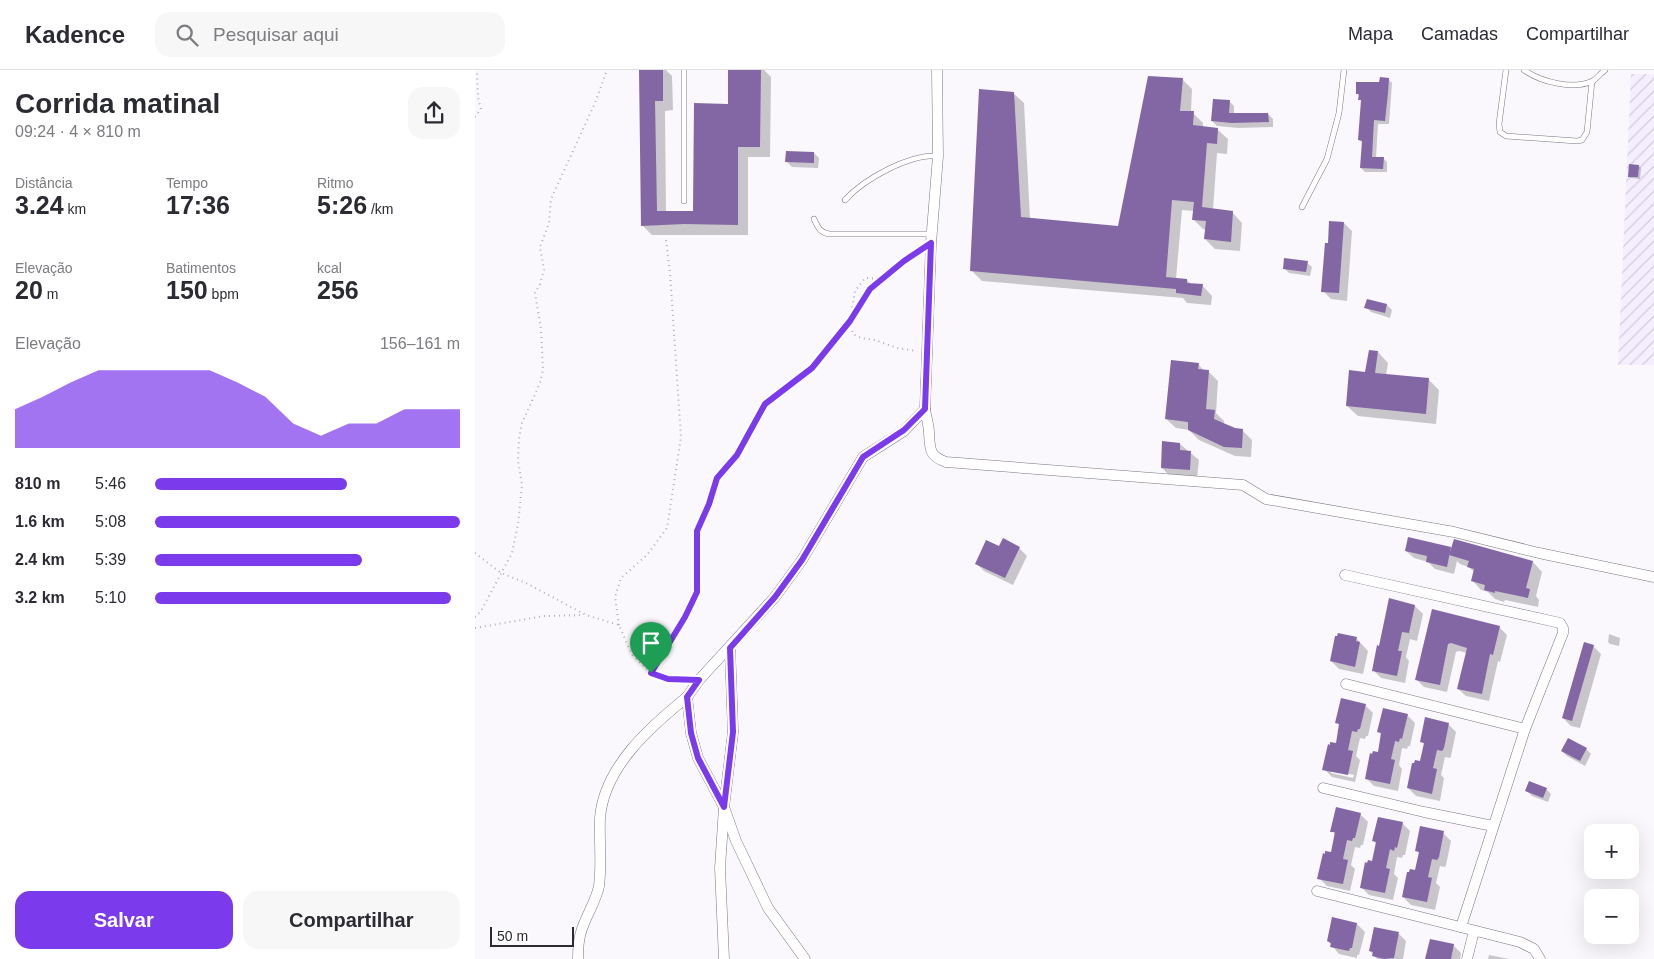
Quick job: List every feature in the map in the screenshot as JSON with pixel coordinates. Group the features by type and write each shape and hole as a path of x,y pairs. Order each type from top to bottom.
{"street":[{"path":"937,70 938,156 932,239 925,409 929,448 937,458 946,462 1243,485 1266,499 1454,532 1539,553 1654,577"},
{"path":"578,959 581,932 599,888 603,796 616,770 663,717 687,697 699,680 775,597 802,560 863,457 904,430 925,409"},
{"path":"1345,575 1560,623 1563,628 1563,633 1525,729 1461,927"},
{"path":"724,959 720,868 724,807 733,732 730,648"},
{"path":"1346,684 1525,729"},
{"path":"687,697 691,733 698,758 724,807 736,841 768,908 805,959"},
{"path":"1323,788 1493,826"},
{"path":"1317,891 1520,942 1534,949 1540,959"},
{"path":"1467,959 1474,930"}],"lane":[{"path":"684,70 684,201"},
{"path":"1302,208 1327,159 1339,114 1344,70"},
{"path":"1506,70 1499,124 1500,132 1506,136 1582,140 1587,132 1592,81"},
{"path":"1524,70 1532,76 1547,82 1573,85 1592,81 1605,70"},
{"path":"845,200 854,190 900,164 929,156 938,156"},
{"path":"814,219 822,233 932,239"}],"path":[{"path":"475,117 481,109 477,98 477,70"},
{"path":"475,617 481,611 512,553 518,524 522,485 518,460 522,423 540,383 543,370 541,329 535,293 544,270 540,247 549,222 551,199 595,103 607,70"},
{"path":"651,673 685,617 697,592 697,531 709,504 717,478 737,455 765,404 812,368 850,321 870,289 932,239"},
{"path":"666,240 672,291 681,438 667,528 647,554 621,578 615,597 619,625 633,655 651,673 668,679 699,680"},
{"path":"883,279 865,278 855,291 850,321 853,334 897,348 927,352"},
{"path":"475,553 501,573 526,582 586,614 619,625"},
{"path":"475,628 544,616 586,614"}],"shaded area":[{"path":"1631,74 1654,74 1654,365 1618,365"}],"building":[{"path":"639,70 663,70 663,101 655,101 657,211 693,211 694,103 728,104 728,70 761,70 760,147 738,147 738,225 684,224 641,226"},
{"path":"1148,76 1183,78 1180,111 1194,111 1193,125 1218,128 1217,144 1207,143 1202,207 1233,211 1231,242 1204,239 1206,221 1192,220 1194,202 1172,200 1166,277 1187,279 1187,283 1203,284 1201,296 1176,293 1176,289 970,271 979,89 1014,92 1021,217 1118,226"},
{"path":"1380,77 1389,78 1388,93 1385,121 1374,120 1372,157 1384,157 1383,169 1360,168 1362,141 1358,140 1361,100 1358,100 1359,94 1356,94 1356,82 1379,82"},
{"path":"1213,99 1230,100 1229,113 1268,113 1269,122 1232,123 1211,121"},
{"path":"786,151 814,152 814,163 785,162"},
{"path":"1629,164 1639,165 1638,177 1628,177"},
{"path":"1329,221 1344,222 1339,293 1321,292 1325,243 1328,243"},
{"path":"1284,258 1308,261 1306,272 1283,269"},
{"path":"1367,299 1387,304 1385,313 1364,308"},
{"path":"1369,350 1378,351 1375,373 1429,378 1426,414 1346,406 1349,370 1365,372"},
{"path":"1171,360 1199,363 1198,369 1209,370 1206,409 1215,410 1214,419 1235,428 1243,429 1242,448 1224,447 1188,430 1188,422 1165,419"},
{"path":"1162,441 1180,443 1180,450 1191,451 1190,470 1161,468"},
{"path":"1408,537 1451,547 1447,567 1426,562 1427,556 1405,551"},
{"path":"1003,538 1020,547 1005,578 975,564 986,540 999,546"},
{"path":"1454,539 1533,561 1526,588 1530,589 1528,598 1484,590 1485,585 1471,581 1474,569 1467,567 1469,561 1449,555"},
{"path":"1389,598 1415,605 1409,633 1402,632 1398,651 1402,651 1397,676 1372,671"},
{"path":"1432,609 1500,626 1493,655 1490,654 1482,694 1457,689 1467,648 1451,643 1448,644 1440,685 1415,680"},
{"path":"1338,633 1357,637 1356,641 1360,642 1355,667 1330,661 1335,636"},
{"path":"1584,642 1594,645 1572,721 1562,718"},
{"path":"1341,698 1366,704 1360,729 1357,732 1352,731 1348,750 1353,751 1348,775 1322,770 1328,744 1330,745 1330,742 1336,743 1339,724 1335,723"},
{"path":"1383,708 1408,714 1402,739 1400,738 1399,742 1395,741 1391,759 1395,760 1390,784 1365,779 1370,753 1372,754 1373,751 1378,752 1381,733 1377,732"},
{"path":"1425,717 1449,723 1444,748 1442,751 1437,750 1433,768 1437,769 1432,794 1407,788 1412,763 1415,760 1420,761 1424,743 1420,742"},
{"path":"1568,738 1587,748 1580,761 1561,751"},
{"path":"1529,781 1547,788 1543,798 1525,791"},
{"path":"1336,807 1361,813 1355,838 1352,841 1347,840 1343,859 1348,860 1343,884 1317,879 1323,853 1325,854 1325,851 1331,852 1335,832 1330,832"},
{"path":"1378,817 1403,822 1397,848 1395,847 1394,851 1390,849 1386,868 1390,869 1385,893 1360,888 1365,862 1367,863 1368,860 1372,861 1376,842 1372,841"},
{"path":"1420,826 1444,831 1439,857 1437,860 1432,859 1428,877 1432,878 1427,902 1402,897 1407,872 1410,869 1415,870 1419,852 1415,851"},
{"path":"1332,917 1357,923 1352,948 1349,951 1330,947 1331,943 1327,941"},
{"path":"1374,927 1399,932 1394,958 1384,959 1372,956 1373,952 1369,951"},
{"path":"1430,939 1454,944 1451,959 1425,959"}],"route":[{"path":"931,243 925,409 904,430 863,457 833,504 802,560 775,597 730,648 733,732 724,807 698,758 691,733 687,697 699,680 668,679 651,673 667,649 697,592 697,531 709,504 717,478 737,455 746,435 765,404 812,368 834,343 870,289 904,261 931,243"}]}
